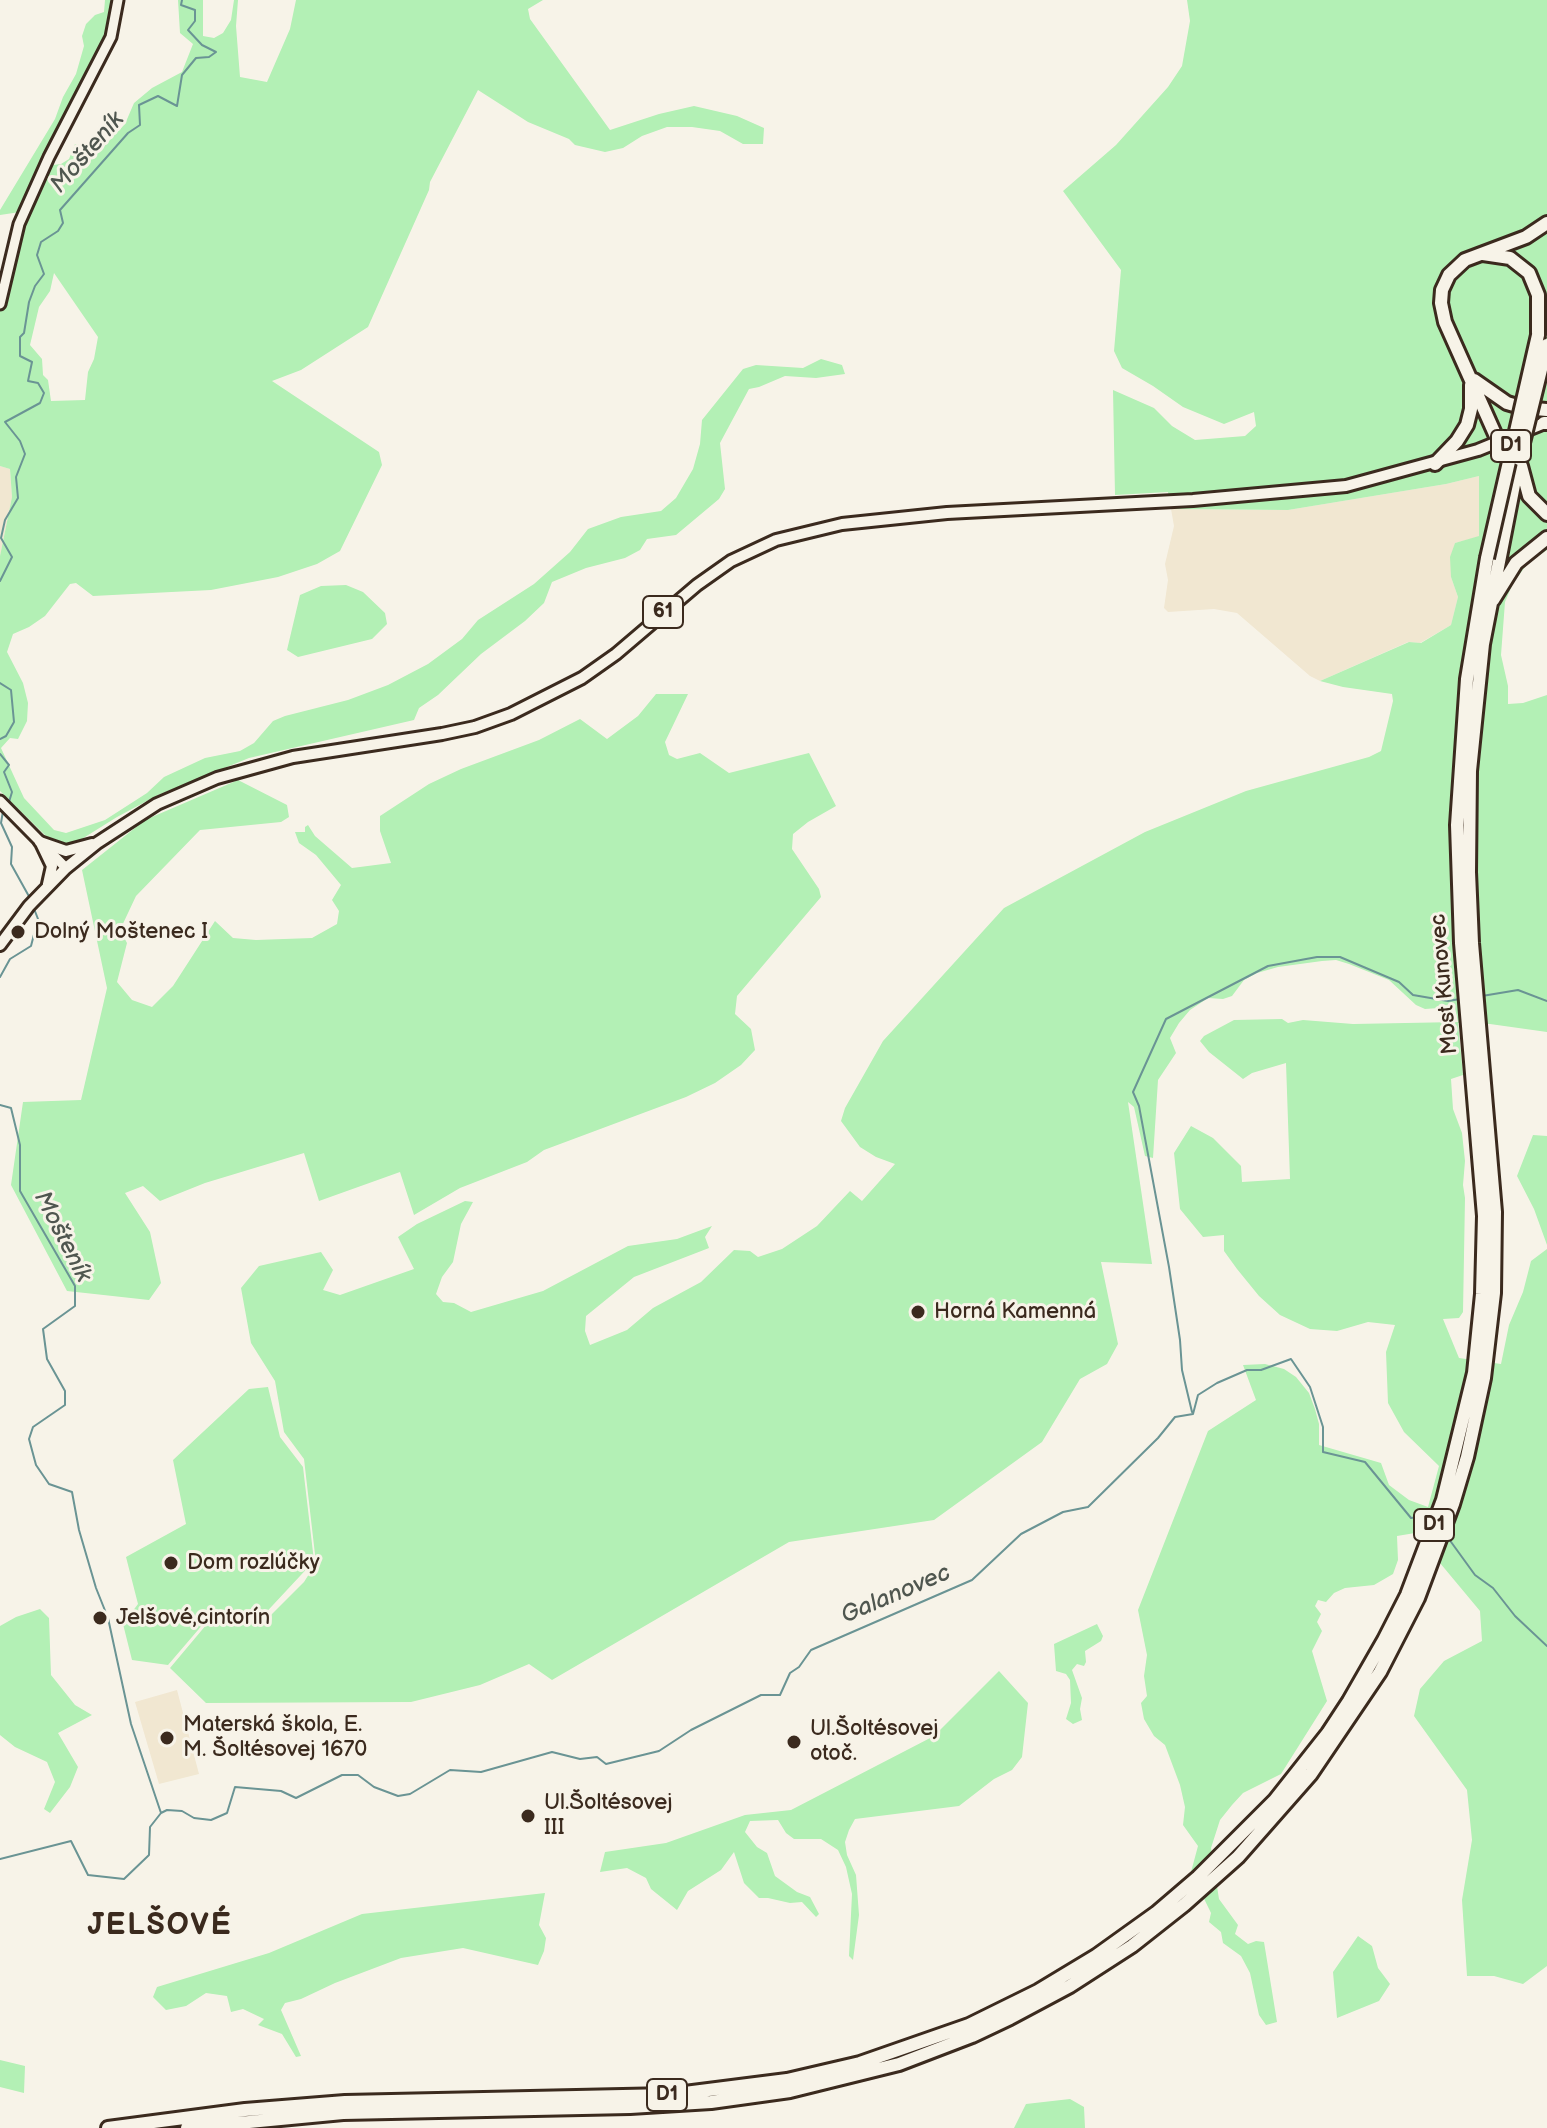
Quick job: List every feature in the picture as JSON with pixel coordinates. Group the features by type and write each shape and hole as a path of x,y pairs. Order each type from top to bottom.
{"highway":[{"path":"1499,443 1445,322 1442,290 1449,275 1460,263 1476,254 1526,237 1547,223"},
{"path":"1476,254 1504,256 1519,263 1529,273 1538,295 1538,335"},
{"name":"D1","path":"1463,872 1474,726 1490,606 1492,559 1547,301"},
{"name":"D1","path":"1463,872 1458,803 1462,726 1472,642 1547,345"},
{"path":"1471,378 1507,403 1547,410"},
{"path":"1435,464 1457,441 1467,425 1472,404 1471,378"},
{"path":"1519,459 1527,491 1544,512"},
{"path":"1490,606 1516,563 1547,538"},
{"name":"Most Kunovec","path":"1182,1900 1254,1832 1320,1762 1418,1598 1441,1540 1467,1457 1479,1375 1493,1310 1495,1245 1494,1185 1463,980 1463,872"},
{"name":"D1","path":"108,2128 245,2110 345,2102 683,2094 822,2073 896,2052 1003,2009 1096,1956 1182,1900"},
{"name":"D1","path":"187,2128 343,2113 698,2103 750,2098 825,2084 899,2064 1010,2018 1103,1965 1182,1900"}],"main road":[{"name":"61","path":"0,945 31,903 66,868 132,819 180,793 217,778 293,757 475,727 535,704 582,678 616,654 697,585 731,561 776,540 842,524 947,513 1307,492 1346,486 1435,464 1499,443 1546,423"},
{"path":"40,842 66,851 97,843"},
{"path":"40,842 52,866 47,887"}],"street":[{"path":"0,304 19,224 49,157 106,49 115,24 118,0"},
{"path":"1,802 66,868"}],"shaded area":[{"path":"0,466 10,469 12,497 0,556"},
{"path":"1479,476 1479,537 1455,543 1451,577 1458,597 1451,625 1420,643 1408,642 1320,681 1310,676 1237,613 1214,609 1168,612 1164,608 1168,580 1165,564 1174,526 1171,509 1288,510"},
{"name":"Materská škola, E. M. Šoltésovej 1670","path":"177,1690 199,1774 159,1784 135,1702"}],"green space":[{"path":"105,0 116,0 109,30 93,67 45,158 53,165 69,159 75,144 85,146 95,156 125,124 134,103 152,88 182,72 193,44 180,33 178,0 203,0 203,36 214,38 223,33 231,20 234,0 238,0 236,26 240,77 267,82 290,29 296,0 543,0 528,9 530,19 610,130 694,106 737,116 764,128 763,144 743,144 720,131 667,127 642,136 623,148 605,152 575,145 569,139 528,122 478,90 430,182 368,327 301,370 272,381 379,452 382,465 340,551 317,564 278,577 211,590 93,596 76,583 70,584 45,616 13,634 7,652 23,683 28,703 27,721 18,739 10,738 1,748 24,798 54,830 66,833 105,820 147,793 164,777 205,758 240,751 254,743 273,721 348,700 388,685 428,664 462,639 478,620 534,584 570,552 588,529 621,517 661,511 676,498 693,469 702,420 743,369 756,365 803,368 821,359 842,365 845,374 816,378 785,376 749,389 720,443 725,489 719,499 676,535 647,539 640,550 625,558 586,568 552,582 544,603 419,708 414,720 249,758 158,795 77,842 62,846 53,843 0,791 0,556 12,497 10,469 0,466 0,292 20,212 0,215 0,210 55,119 76,74 86,24 95,15 104,12","holes":["54,273 98,337 88,372 85,400 51,401 42,359 30,345 39,307 50,291"]},
{"path":"1187,0 1547,0 1547,550 1528,563 1513,583 1505,602 1501,655 1508,686 1508,704 1547,695 1547,1032 1458,1023 1463,1075 1451,1079 1453,1109 1462,1133 1465,1161 1463,1312 1459,1318 1443,1319 1459,1358 1501,1364 1509,1325 1523,1292 1531,1261 1547,1249 1547,1966 1523,1984 1494,1976 1467,1976 1462,1900 1472,1840 1467,1790 1414,1716 1420,1689 1444,1661 1482,1641 1480,1611 1415,1533 1397,1536 1398,1560 1393,1574 1374,1585 1345,1588 1334,1593 1326,1602 1318,1600 1315,1606 1321,1614 1317,1622 1322,1631 1312,1651 1327,1701 1281,1774 1243,1793 1220,1820 1211,1848 1219,1899 1238,1925 1235,1934 1248,1944 1264,1942 1277,2022 1266,2025 1259,2015 1250,1973 1241,1956 1223,1943 1221,1932 1209,1922 1211,1913 1191,1872 1198,1846 1183,1825 1185,1807 1180,1785 1165,1745 1154,1736 1144,1719 1141,1703 1147,1696 1144,1676 1147,1655 1138,1610 1208,1431 1256,1400 1243,1365 1265,1364 1284,1369 1296,1377 1309,1393 1315,1409 1319,1445 1381,1463 1389,1485 1409,1500 1428,1507 1439,1466 1404,1432 1388,1403 1386,1352 1395,1325 1368,1322 1337,1331 1310,1329 1280,1315 1259,1296 1224,1251 1224,1235 1203,1237 1180,1209 1174,1153 1191,1126 1213,1138 1241,1166 1242,1182 1290,1179 1286,1063 1252,1073 1243,1079 1209,1052 1200,1041 1204,1036 1234,1020 1282,1019 1288,1023 1303,1020 1353,1024 1458,1022 1455,1008 1444,1005 1425,1009 1416,1005 1389,980 1349,964 1336,960 1322,961 1257,973 1244,980 1232,996 1208,998 1190,1010 1179,1023 1170,1038 1176,1053 1158,1080 1153,1158 1145,1156 1134,1107 1128,1102 1152,1264 1101,1262 1118,1344 1107,1364 1080,1379 1042,1442 934,1520 789,1542 552,1680 529,1664 480,1685 411,1702 206,1703 170,1668 217,1612 263,1623 304,1582 316,1563 304,1459 284,1432 275,1381 251,1343 241,1288 259,1266 321,1252 333,1270 323,1290 340,1295 414,1269 398,1237 417,1224 465,1201 473,1202 461,1224 453,1262 442,1277 436,1294 443,1302 454,1303 471,1312 543,1291 628,1246 677,1239 712,1226 705,1237 709,1248 634,1277 586,1316 585,1331 590,1345 627,1330 653,1308 701,1282 734,1250 750,1251 758,1257 782,1249 817,1226 850,1191 862,1201 895,1164 860,1147 841,1121 845,1108 883,1041 1004,908 1145,832 1246,791 1381,751 1392,694 1320,681 1409,642 1421,643 1451,625 1458,597 1451,577 1450,557 1455,543 1479,536 1479,476 1288,510 1171,509 1168,492 1115,495 1113,390 1154,408 1172,426 1195,440 1245,436 1256,426 1254,412 1224,424 1183,407 1122,368 1114,351 1121,270 1063,191 1116,145 1168,87 1182,66 1190,21"},
{"path":"346,585 363,592 385,613 387,624 372,639 298,657 287,650 300,595 321,586"},
{"path":"656,694 688,694 665,742 669,755 677,759 700,753 729,773 809,753 836,806 793,834 792,849 819,889 821,897 737,996 735,1014 751,1029 755,1050 741,1065 715,1083 686,1097 544,1150 527,1162 460,1188 414,1215 400,1172 319,1201 304,1153 205,1183 160,1201 143,1186 125,1193 150,1232 161,1283 149,1300 67,1291 11,1185 23,1102 81,1100 107,988 82,870 145,820 238,780 287,805 289,817 281,822 200,830 136,896 120,930 127,943 117,982 132,1000 152,1007 173,986 215,921 233,938 256,940 312,938 337,924 339,911 332,900 341,885 316,855 299,843 295,832 305,832 308,825 315,836 352,868 391,863 380,831 380,816 429,784 539,740 580,719 607,739 638,716"},
{"path":"1533,1135 1547,1136 1547,1245 1534,1209 1517,1176"},
{"path":"268,1387 280,1437 303,1467 314,1561 259,1620 216,1609 168,1665 132,1660 123,1624 138,1604 126,1557 186,1524 173,1460 249,1389"},
{"path":"40,1609 49,1618 51,1675 75,1705 92,1715 58,1733 78,1767 70,1787 50,1813 44,1809 55,1782 47,1762 15,1747 0,1735 0,1626"},
{"path":"1097,1624 1103,1636 1101,1641 1085,1651 1084,1666 1077,1664 1072,1670 1082,1698 1082,1720 1073,1724 1066,1719 1071,1703 1070,1680 1066,1674 1056,1671 1054,1644"},
{"path":"999,1671 1028,1703 1022,1757 1012,1770 994,1779 959,1806 855,1819 849,1830 845,1842 856,1875 859,1915 853,1960 849,1956 852,1894 846,1867 838,1850 821,1839 794,1839 778,1820 750,1821 745,1832 757,1847 767,1853 775,1876 797,1892 810,1897 819,1914 816,1917 802,1902 759,1898 744,1883 734,1852 721,1870 688,1891 677,1910 651,1889 646,1878 627,1868 600,1872 605,1852 666,1843 745,1815 791,1810 934,1736"},
{"path":"545,1893 539,1925 546,1938 538,1965 463,1948 401,1958 335,1983 285,2003 281,2010 301,2056 296,2057 282,2034 258,2025 264,2019 243,2009 231,2012 227,1996 206,1993 186,2006 166,2010 153,1997 157,1987 269,1953 362,1914"},
{"path":"1358,1936 1372,1946 1378,1968 1390,1984 1379,2001 1337,2018 1333,1972"},
{"path":"0,2060 25,2066 24,2093 0,2087"},
{"path":"1070,2099 1084,2107 1085,2128 1014,2128 1026,2104"}],"waterway":[{"name":"Mošteník","path":"0,581 12,557 1,538 5,520 18,498 16,477 25,454 20,441 5,422 40,403 44,393 38,383 28,381 32,362 20,356 20,337 24,333 29,302 44,274 37,255 41,242 58,231 63,223 60,210 128,133 140,125 139,105 158,96 177,106 182,75 196,58 209,57 216,52 202,45 188,30 195,21 195,10 181,5 182,0"},
{"name":"Mošteník","path":"0,683 11,690 14,722 6,736 0,739"},
{"name":"Mošteník","path":"0,754 9,765 4,772 12,792 9,802"},
{"name":"Mošteník","path":"3,811 1,823 12,847 11,864 31,900"},
{"name":"Mošteník","path":"0,977 10,959 31,946 38,919 33,906"},
{"path":"1192,1412 1182,1370 1169,1267 1139,1106 1133,1092 1166,1019 1268,966 1317,957 1340,957 1399,982 1413,995 1448,1001 1460,999"},
{"path":"1482,996 1518,990 1547,1001"},
{"name":"Mošteník","path":"0,1105 11,1108 20,1145 20,1191 75,1286 75,1306 43,1329 47,1359 65,1391 65,1405 33,1427 29,1439 36,1465 49,1484 72,1492 79,1530 108,1618 131,1724 161,1813 150,1827 149,1855 124,1879 88,1875 71,1841 0,1859"},
{"name":"Galanovec","path":"161,1813 167,1810 182,1811 194,1818 211,1820 227,1813 235,1787 281,1791 296,1798 342,1775 358,1775 374,1787 398,1796 410,1794 450,1770 481,1772 552,1752 580,1759 597,1757 606,1764 659,1751 691,1730 761,1695 780,1695 790,1673 799,1667 811,1650 972,1580 1021,1534 1063,1512 1088,1507 1175,1417 1193,1414 1198,1395 1247,1370 1261,1370 1291,1359 1310,1387 1323,1427 1323,1452 1365,1462 1411,1518 1425,1516 1430,1520"},
{"name":"Galanovec","path":"1446,1535 1475,1575 1493,1588 1515,1616 1547,1646"}],"place":[{"name":"Dolný Moštenec I","path":"18,932"},
{"name":"Horná Kamenná","path":"918,1312"},
{"name":"Dom rozlúčky","path":"171,1563"},
{"name":"Jelšové,cintorín","path":"100,1618"},
{"name":"Materská škola, E. M. Šoltésovej 1670","path":"167,1738"},
{"name":"Ul.Šoltésovej otoč.","path":"794,1742"},
{"name":"Ul.Šoltésovej III","path":"528,1816"}],"district":[{"name":"JELŠOVÉ","path":"160,1926"}]}
